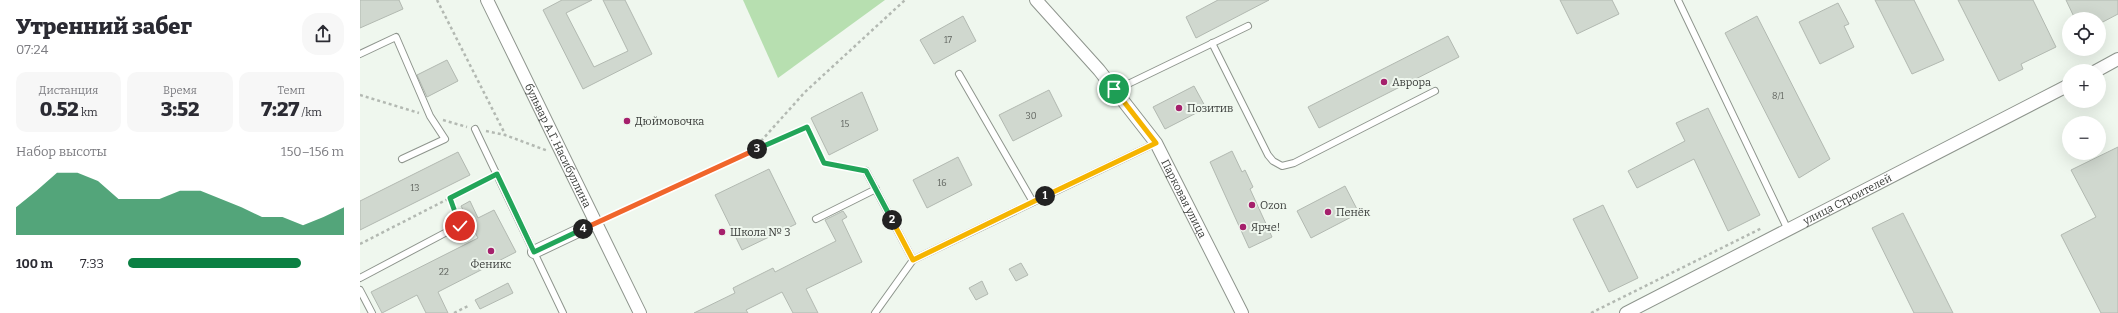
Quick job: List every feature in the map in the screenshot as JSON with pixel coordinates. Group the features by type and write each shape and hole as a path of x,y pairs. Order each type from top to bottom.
{"street":[{"name":"бульвар А.Г. Насибуллина","path":"487,0 640,313"},
{"name":"Парковая улица","path":"1036,0 1114,89 1156,143 1242,313"},
{"path":"2106,66 2118,60"},
{"name":"улица Строителей","path":"1626,313 2062,89"},
{"path":"534,252 595,223"}],"lane":[{"path":"1678,0 1788,230"},
{"path":"1114,89 1126,85 1248,26"},
{"path":"360,54 396,37 430,116 445,139 402,159"},
{"path":"1212,43 1268,155 1272,161 1282,166 1294,163 1434,91"},
{"path":"959,74 1033,202"},
{"path":"475,129 563,313"},
{"path":"875,313 913,260 1156,143"},
{"path":"866,171 913,260"},
{"path":"816,219 876,189"},
{"path":"360,278 460,226"},
{"path":"360,290 372,313"}],"path":[{"path":"438,0 505,135"},
{"path":"752,151 805,92 905,0"},
{"path":"360,95 475,129 505,135 563,156"},
{"path":"595,223 807,127 824,163 866,171"},
{"path":"360,244 497,174"},
{"path":"450,198 460,226"},
{"path":"1591,313 1782,218"},
{"path":"454,313 468,306"}],"green space":[{"path":"743,0 885,0 778,78"}],"building":[{"path":"360,0 399,0 403,9 360,28"},
{"path":"562,0 592,0 566,13 594,67 628,51 603,0 625,0 652,54 583,89 543,10"},
{"path":"1218,0 1269,0 1196,38 1186,17"},
{"path":"1560,0 1612,0 1619,14 1577,34"},
{"path":"1875,0 1914,0 1944,60 1912,74"},
{"path":"1958,0 2033,0 2056,47 2021,64 2023,69 1999,81"},
{"path":"2066,0 2118,0 2118,14 2106,20 2106,12 2072,12"},
{"path":"1838,3 1849,24 1844,26 1854,47 1820,64 1799,22"},
{"path":"963,16 976,41 934,64 920,40"},
{"path":"1757,16 1830,159 1799,178 1725,33"},
{"name":"Аврора","path":"1448,36 1459,57 1319,128 1308,107"},
{"path":"447,60 458,81 427,97 417,75"},
{"name":"Позитив","path":"1194,86 1206,108 1165,129 1153,107"},
{"path":"1049,90 1062,116 1013,141 999,115"},
{"path":"862,92 878,130 829,155 811,118"},
{"path":"1708,108 1760,215 1728,231 1694,159 1637,188 1628,171 1685,141 1676,123"},
{"path":"2118,147 2118,313 2101,313 2061,235 2096,217 2071,170 2091,160 2106,160 2106,153"},
{"path":"1232,151 1242,172 1245,170 1253,187 1250,189 1272,237 1249,248 1210,162"},
{"path":"458,152 470,175 360,230 360,201"},
{"path":"958,157 972,185 927,208 913,180"},
{"path":"769,169 796,224 742,250 715,195"},
{"name":"Пенёк","path":"1345,186 1359,213 1311,238 1297,211"},
{"path":"470,201 478,218 494,210 516,252 438,292 448,313 426,313 417,295 382,313 371,292 478,238 461,206"},
{"path":"1603,205 1638,278 1609,292 1573,219"},
{"path":"843,211 847,217 842,220 862,262 806,289 818,313 793,313 782,292 746,310 748,313 694,313 735,293 733,288 773,268 775,272 836,241 825,220"},
{"path":"1903,213 1953,313 1914,313 1872,228"},
{"path":"1021,263 1028,275 1016,281 1009,269"},
{"path":"982,281 988,294 976,300 969,288"},
{"path":"508,283 513,293 480,309 475,300"}],"place":[{"name":"Аврора","path":"1384,82"},
{"name":"Позитив","path":"1179,108"},
{"name":"Дюймовочка","path":"627,121"},
{"name":"Ozon","path":"1252,205"},
{"name":"Пенёк","path":"1328,212"},
{"name":"Ярче!","path":"1243,227"},
{"name":"Школа № 3","path":"722,232"},
{"name":"Феникс","path":"491,251"}],"route":[{"path":"460,226 450,198 497,174 534,252 807,127 824,163 866,171 913,260 1156,143 1114,89"}]}
